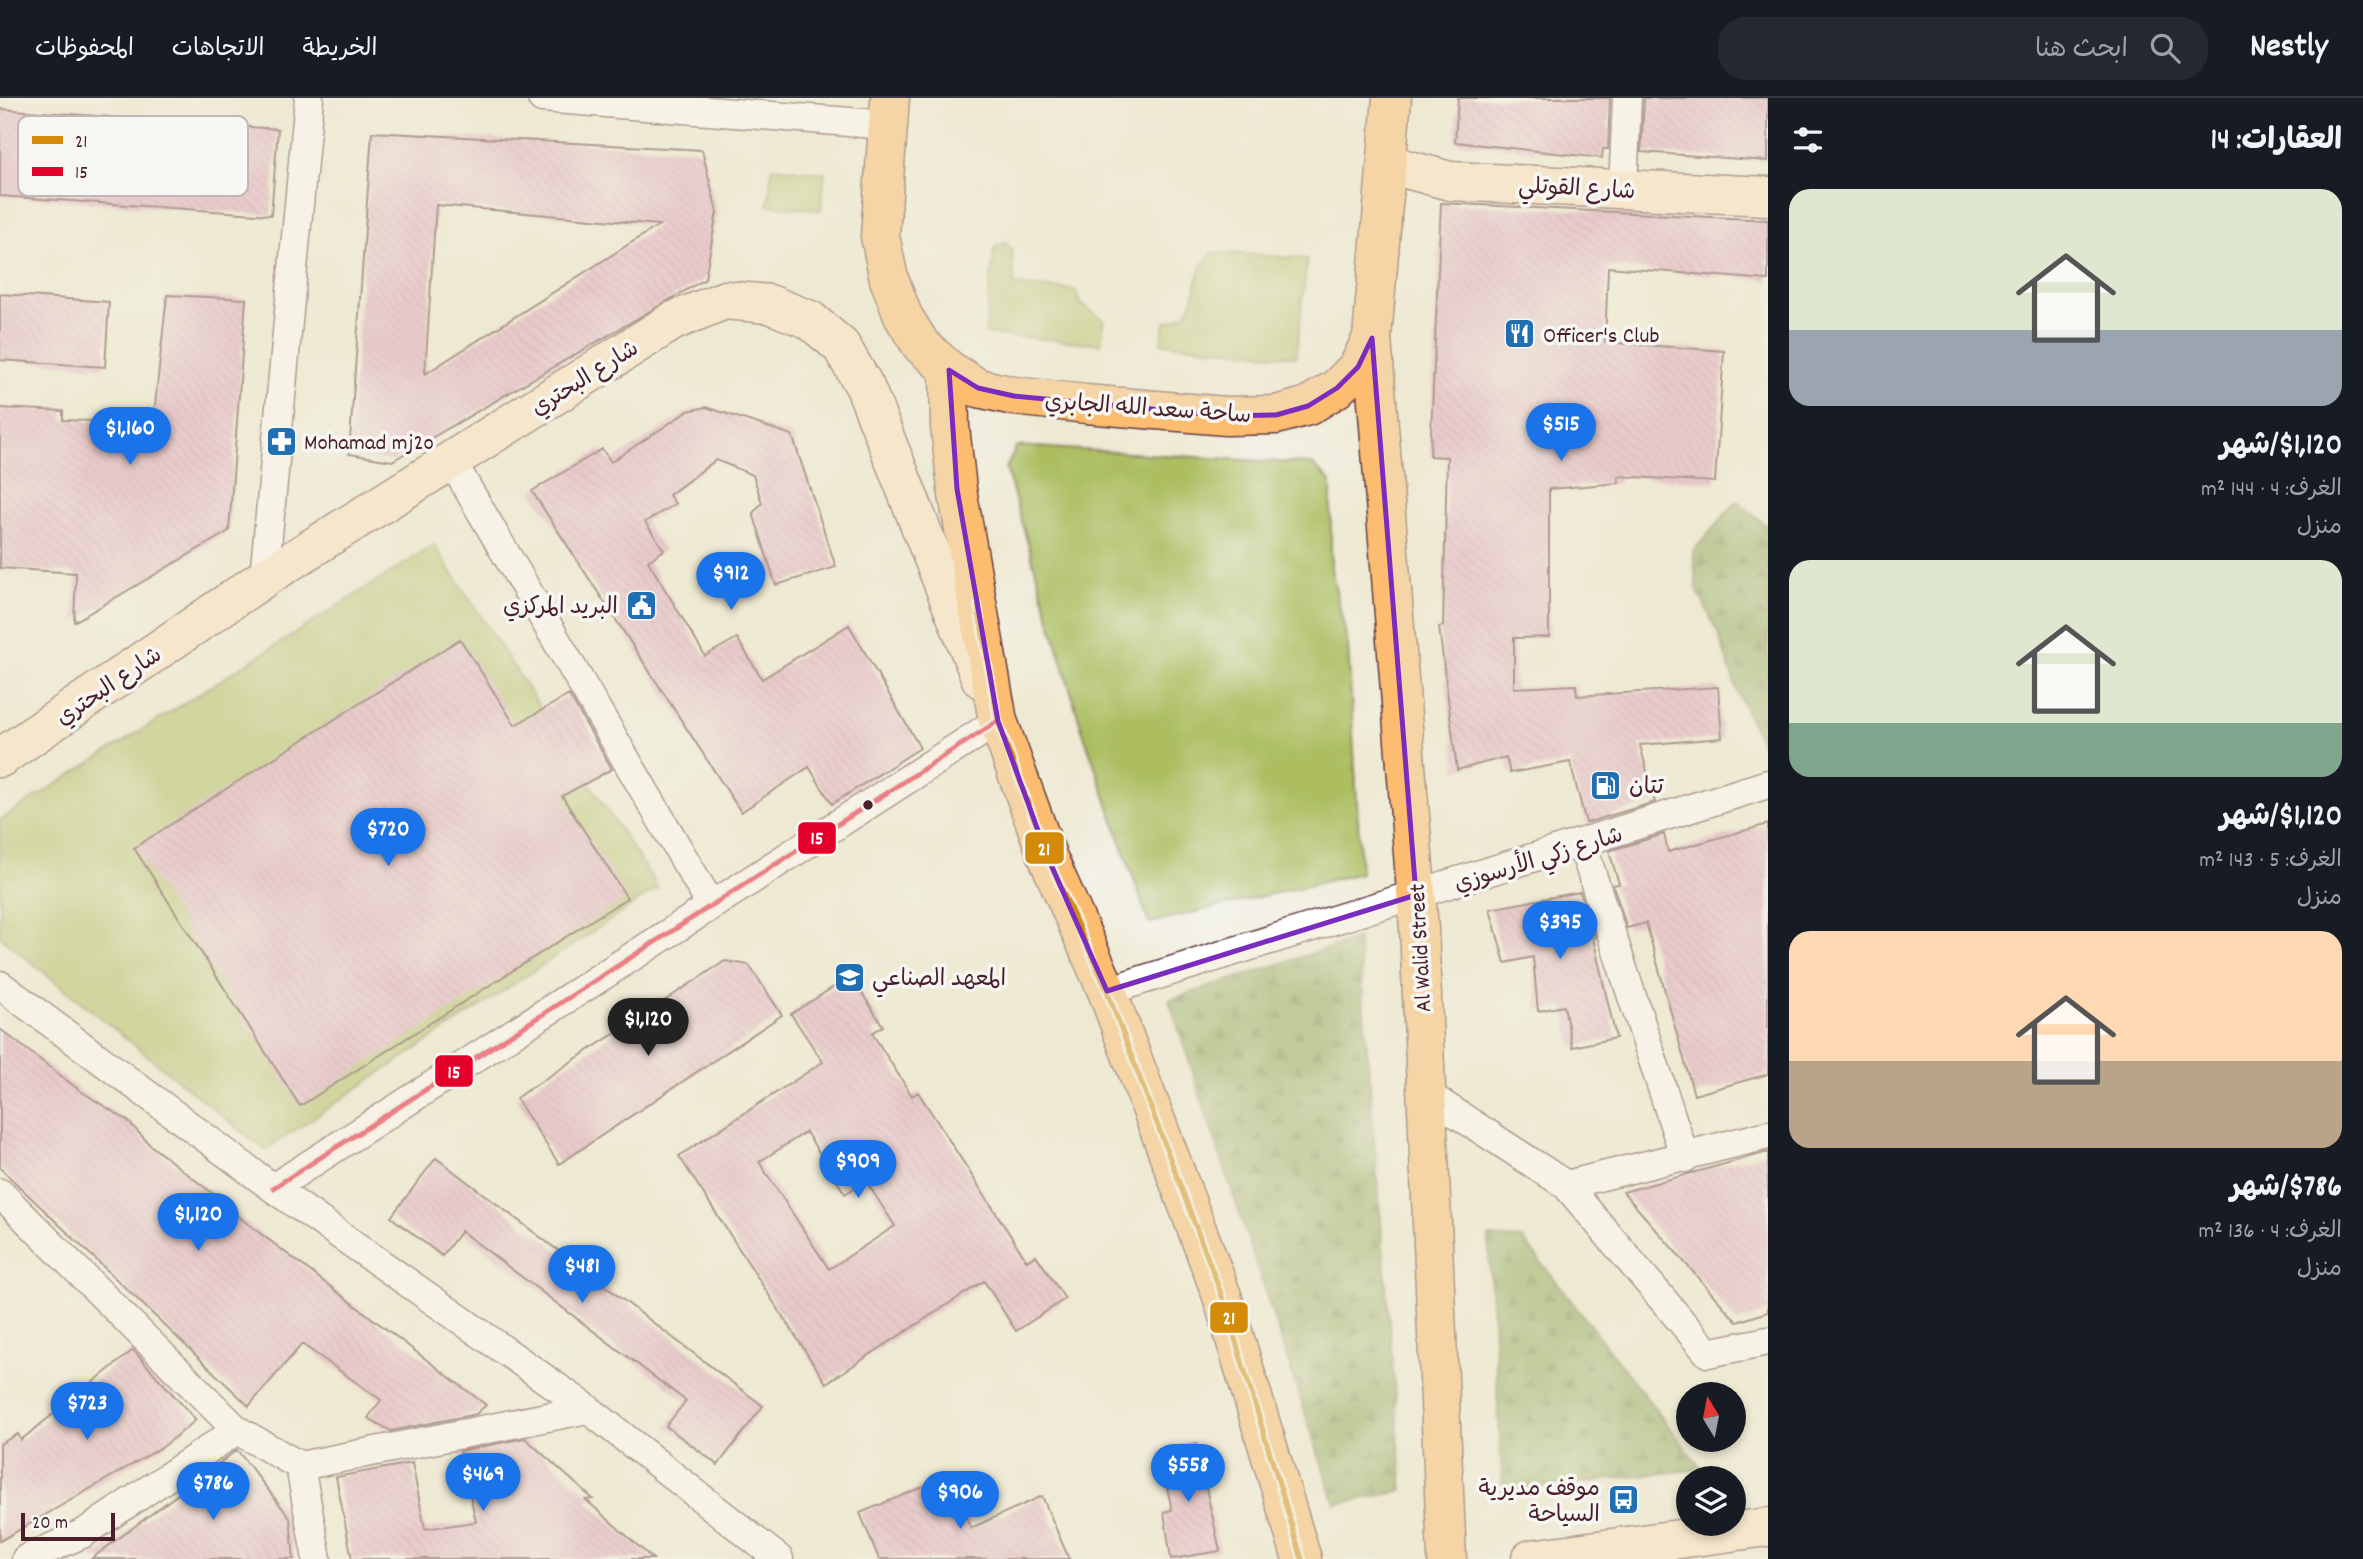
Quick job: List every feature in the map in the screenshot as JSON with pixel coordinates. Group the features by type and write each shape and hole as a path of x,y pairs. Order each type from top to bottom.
{"main road":[{"name":"ساحة سعد الله الجابري","path":"889,112 880,236 889,279 903,316 921,345 949,370 978,388 1014,396 1226,416 1276,415 1308,406 1337,388 1358,367 1372,338 1392,98"},
{"name":"شارع القوتلي","path":"1388,164 1450,181 1768,195"},
{"name":"شارع البحتري","path":"0,758 264,578 673,321 724,300 769,304 810,320 841,346 865,387 998,721"},
{"name":"Al Walid Street","path":"1372,338 1416,895 1447,1559"},
{"path":"949,370 950,427 957,489 998,721 1048,858 1107,991 1222,1296 1302,1559"},
{"path":"1531,1559 1768,1527"}],"street":[{"path":"264,578 309,98"},
{"path":"542,98 889,112"},
{"path":"1623,189 1627,98"},
{"path":"451,460 711,905"},
{"path":"273,1188 998,721"},
{"name":"شارع زكي الأرسوزي","path":"1107,991 1768,784"},
{"path":"1582,844 1685,1158"},
{"path":"0,985 273,1188 588,1409 779,1559"},
{"path":"1425,1093 1566,1185 1708,1353 1768,1341"},
{"path":"1566,1185 1685,1158 1768,1135"},
{"path":"0,1193 237,1430 300,1466 588,1409"},
{"path":"26,1559 84,1533 237,1430"},
{"path":"300,1466 317,1559"}],"highlighted area":[{"path":"1372,338 1416,895 1107,991 1048,858 998,721 957,489 949,370 978,388 1014,396 1226,416 1276,415 1308,406 1337,388 1358,367"}],"green space":[{"path":"772,167 825,173 821,210 768,205"},
{"path":"1005,243 1012,250 1014,285 1075,290 1080,303 1104,320 1101,344 985,334 994,248"},
{"path":"1214,252 1307,259 1296,357 1161,343 1165,322 1184,314 1189,307 1203,265"},
{"path":"1017,446 1312,464 1331,482 1331,569 1348,645 1361,873 1149,923 1080,723 1006,468"},
{"path":"1737,501 1768,527 1768,746 1763,747 1738,694 1718,633 1697,590 1693,551"},
{"path":"434,545 658,888 265,1150 0,937 0,820"},
{"path":"1358,938 1403,1491 1335,1504 1169,1000"},
{"path":"1488,1237 1523,1239 1676,1436 1676,1452 1689,1452 1700,1466 1676,1466 1676,1472 1503,1491"}],"building":[{"path":"1458,98 1610,98 1608,149 1603,149 1602,158 1455,142"},
{"path":"1644,98 1768,98 1768,161 1641,152"},
{"path":"0,109 97,116 18,116 18,196 248,196 248,127 278,129 271,215 0,196"},
{"path":"372,132 702,150 717,212 705,279 392,461 349,454","holes":["436,205 659,225 425,374"]},
{"path":"1441,203 1768,220 1768,280 1608,267 1605,342 1724,351 1715,482 1618,476 1619,483 1549,489 1549,637 1514,638 1514,688 1576,685 1577,696 1718,687 1722,738 1640,745 1655,802 1586,823 1570,762 1510,773 1506,757 1457,770 1439,627 1443,626 1447,457 1430,456"},
{"path":"0,294 109,302 105,367 0,360"},
{"path":"167,295 246,299 229,531 74,622 76,573 0,568 0,408 63,411 63,420 153,423"},
{"name":"البريد المركزي","path":"706,407 792,435 836,567 776,585 753,513 762,503 753,475 716,460 669,495 675,504 645,522 664,550 648,561 705,656 737,638 762,679 849,625 920,748 832,804 809,767 741,812 532,491 602,449 611,462 688,411"},
{"path":"460,639 515,725 569,695 612,769 562,796 627,898 300,1106 134,848"},
{"path":"1768,824 1768,1074 1694,1095 1646,923 1627,928 1613,885 1619,884 1609,851 1664,834 1668,852"},
{"path":"1580,892 1595,937 1593,938 1616,1038 1572,1047 1564,1006 1538,1011 1533,957 1505,963 1490,909"},
{"path":"725,961 749,965 782,1015 559,1164 516,1098"},
{"path":"851,976 883,1026 872,1033 912,1096 918,1092 1027,1261 1036,1255 1065,1299 1016,1331 984,1281 826,1383 679,1156 823,1062 791,1014","holes":["806,1132 845,1194 866,1181 895,1226 829,1269 759,1162"]},
{"path":"0,1029 82,1092 128,1121 150,1145 229,1206 227,1208 486,1405 476,1414 391,1431 368,1418 381,1400 302,1344 249,1406 0,1168"},
{"path":"1768,1152 1768,1312 1737,1322 1623,1192"},
{"path":"436,1158 763,1406 718,1465 666,1426 686,1401 461,1231 442,1256 391,1217"},
{"path":"133,1350 196,1420 164,1446 0,1541 0,1444 18,1434 21,1440"},
{"path":"525,1438 593,1499 586,1500 653,1559 352,1559 336,1477 412,1463 425,1529 476,1522 460,1451"},
{"path":"1196,1443 1220,1551 1171,1559 1164,1512 1172,1510 1159,1451"},
{"path":"237,1450 290,1518 294,1559 91,1559"},
{"path":"937,1481 952,1514 963,1509 971,1528 1042,1496 1069,1559 879,1559 860,1513"}],"transit line":[{"name":"21","path":"978,606 998,721 1048,858 1107,991 1222,1296 1302,1559"},
{"name":"15","path":"273,1188 998,721"}],"place":[{"name":"Officer's Club","path":"1520,334"},
{"name":"Mohamad mj2o","path":"281,441"},
{"name":"البريد المركزي","path":"641,605"},
{"name":"تتان","path":"1606,785"},
{"name":"المعهد الصناعي","path":"849,977"},
{"name":"موقف مديرية السياحة","path":"1623,1500"}]}
